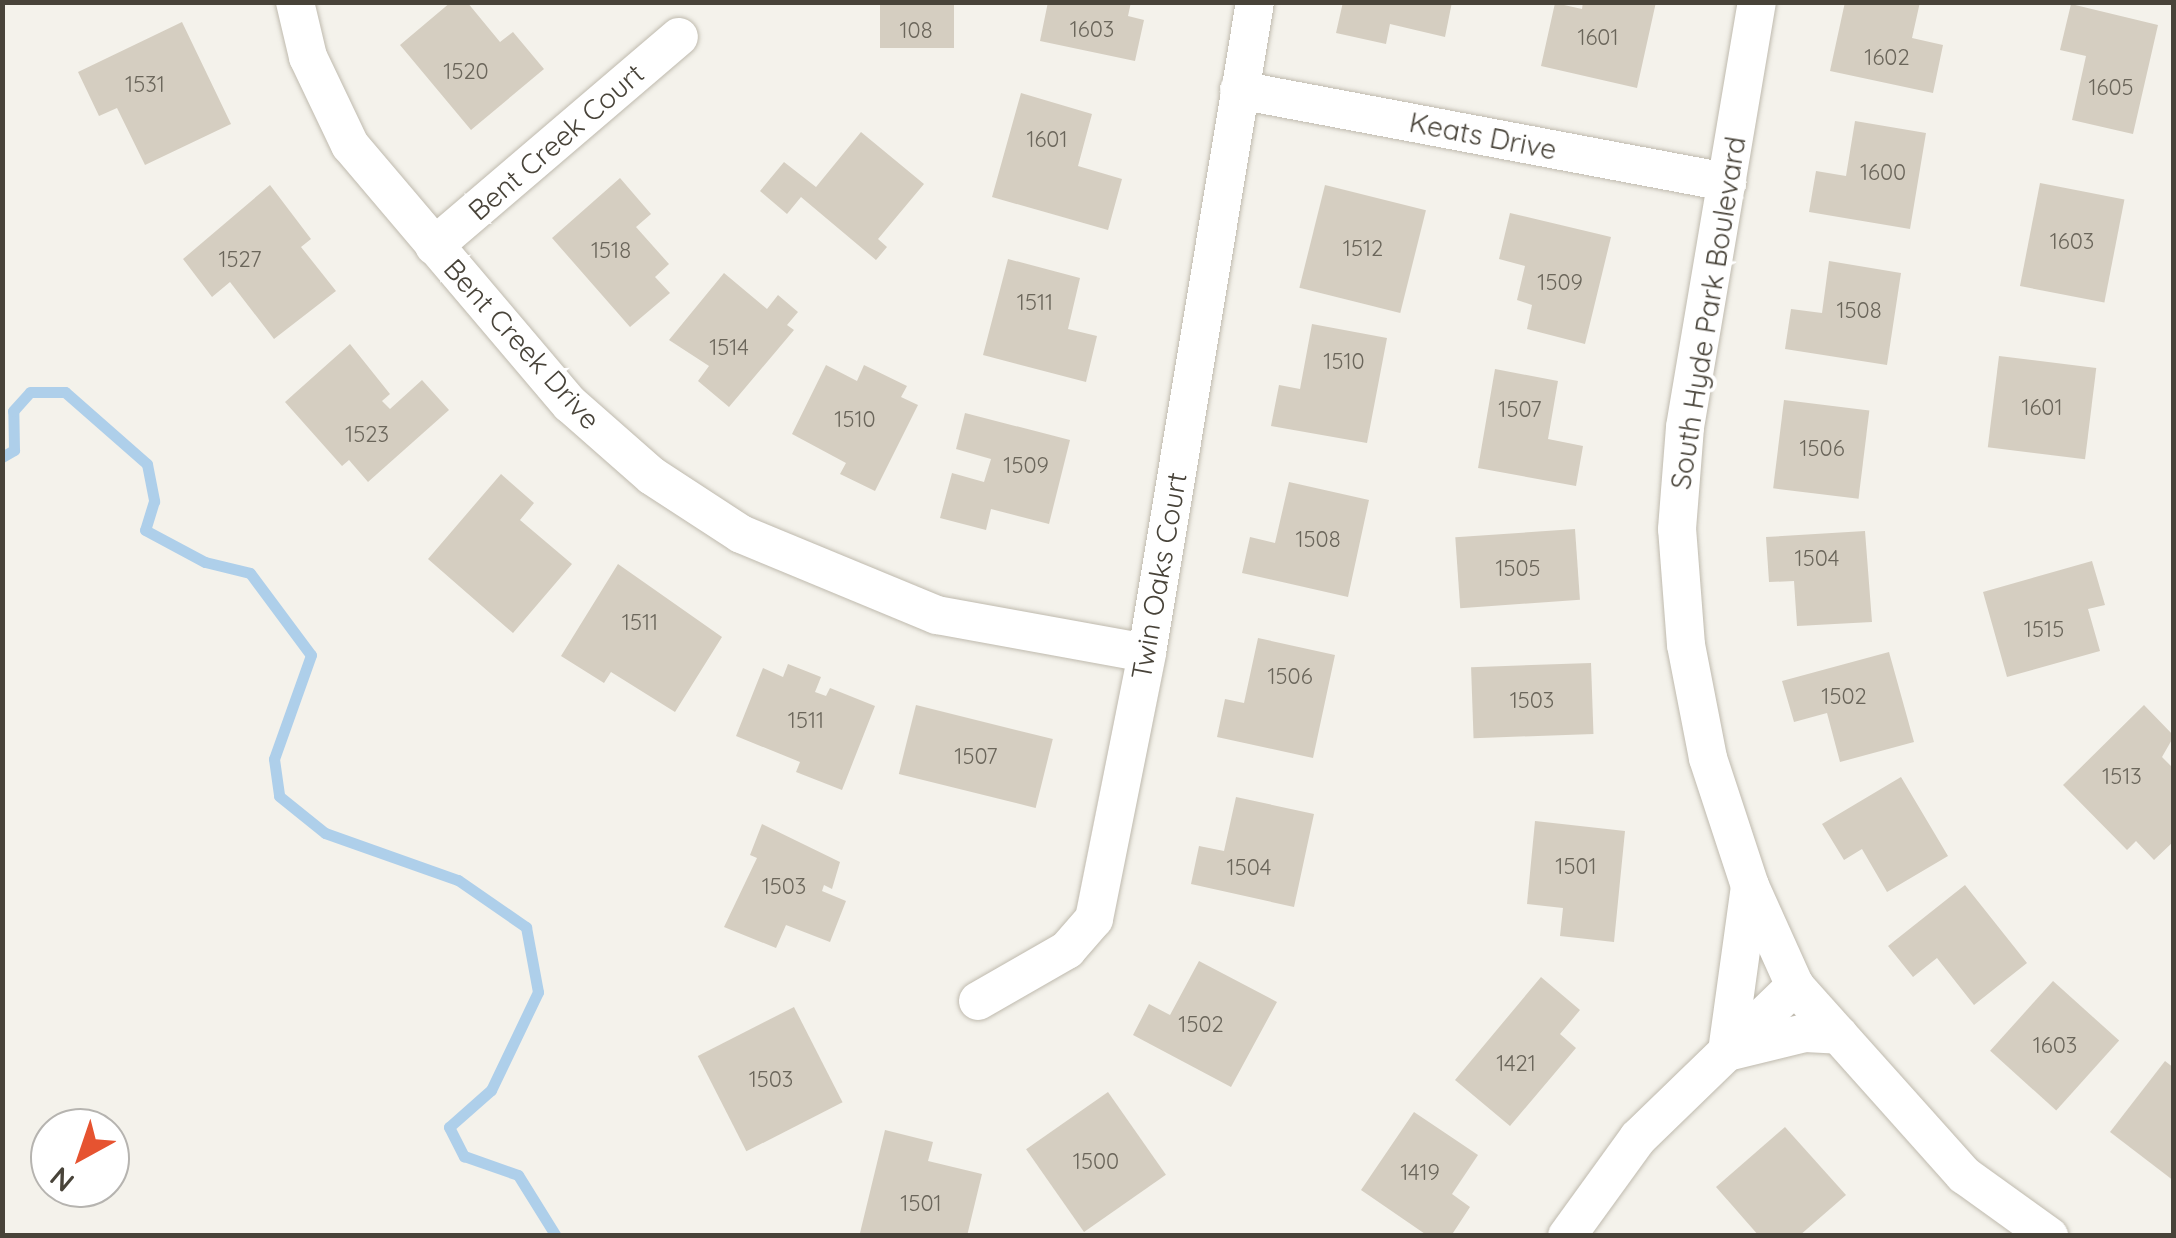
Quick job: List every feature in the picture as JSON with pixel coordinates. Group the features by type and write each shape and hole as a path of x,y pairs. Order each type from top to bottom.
{"street":[{"name":"Bent Creek Drive","path":"295,2 308,57 350,145 570,404 652,476 741,534 936,615 1147,653"},
{"name":"Twin Oaks Court","path":"978,1001 1067,950 1094,919 1147,653 1254,2"},
{"name":"South Hyde Park Boulevard","path":"1757,2 1685,427 1677,528 1686,645 1708,758 1750,886 1795,986 1964,1176 2049,1236"},
{"name":"Bent Creek Court","path":"434,246 679,37"},
{"name":"Keats Drive","path":"1239,90 1726,182"},
{"path":"1727,1052 1750,886"},
{"path":"1567,1236 1638,1138 1795,986"},
{"path":"1727,1052 1805,1033 1839,1035"}],"building":[{"path":"451,2 467,2 500,42 513,32 544,69 471,130 400,45"},
{"path":"880,2 954,2 954,48 880,48"},
{"path":"1048,2 1131,2 1128,16 1144,20 1135,61 1040,41"},
{"path":"1343,2 1452,2 1445,37 1390,24 1386,44 1336,33"},
{"path":"1583,2 1656,2 1637,88 1541,66 1555,3 1582,9"},
{"path":"1845,2 1920,2 1912,38 1943,45 1933,93 1830,71"},
{"path":"2071,4 2158,25 2133,134 2072,120 2086,56 2060,50"},
{"path":"182,22 231,124 145,165 117,108 99,116 78,72"},
{"path":"1021,93 1092,114 1078,166 1122,179 1108,230 992,197"},
{"path":"1855,121 1926,133 1910,229 1809,212 1816,171 1846,176"},
{"path":"861,132 924,184 878,239 887,247 876,260 801,197 787,214 760,191 784,162 816,187"},
{"path":"620,178 651,214 636,227 669,264 655,277 670,293 630,327 552,238"},
{"path":"2040,183 2124,199 2104,302 2020,286"},
{"path":"270,185 311,239 301,247 336,291 274,339 230,282 212,297 183,259"},
{"path":"1325,185 1426,210 1400,313 1299,288"},
{"path":"1510,213 1611,237 1585,344 1527,329 1532,305 1517,300 1525,266 1499,259"},
{"path":"1008,259 1080,278 1068,329 1097,336 1086,382 983,355"},
{"path":"1829,261 1901,273 1887,365 1785,349 1791,309 1822,313"},
{"path":"724,273 767,309 778,295 798,312 787,325 794,330 729,407 698,381 709,366 669,340"},
{"path":"1312,324 1387,338 1367,443 1271,426 1279,385 1300,389"},
{"path":"350,344 390,394 382,401 390,409 422,380 449,410 368,482 349,460 342,466 285,402"},
{"path":"1999,356 2096,368 2085,459 1988,447"},
{"path":"826,365 857,381 864,365 907,386 901,397 918,405 875,491 840,474 846,463 792,434"},
{"path":"1495,369 1558,381 1548,439 1583,446 1576,486 1478,468"},
{"path":"1784,400 1869,410 1859,499 1773,488"},
{"path":"965,413 1070,440 1049,524 991,509 986,530 940,518 952,473 984,482 991,459 956,449"},
{"path":"501,474 534,503 520,520 572,564 513,633 428,559"},
{"path":"1289,482 1369,500 1348,597 1242,573 1250,537 1275,543"},
{"path":"1575,529 1580,600 1460,608 1455,537"},
{"path":"1865,531 1872,622 1797,626 1794,581 1769,582 1766,537"},
{"path":"2092,561 2105,605 2088,609 2100,651 2007,677 1983,592"},
{"path":"618,564 722,637 675,712 611,672 604,683 561,656"},
{"path":"1258,638 1335,655 1313,758 1217,737 1225,699 1244,703"},
{"path":"1889,652 1914,742 1840,762 1827,713 1794,722 1782,681"},
{"path":"1591,663 1593,734 1474,738 1471,667"},
{"path":"788,664 821,677 815,692 826,696 830,688 875,706 842,790 796,772 800,762 736,736 763,668 783,677"},
{"path":"916,705 1053,739 1036,808 899,774"},
{"path":"2144,705 2174,736 2162,757 2174,769 2174,841 2154,860 2136,841 2127,850 2063,785"},
{"path":"1901,777 1948,856 1887,892 1862,849 1844,860 1822,824"},
{"path":"1236,797 1314,814 1294,907 1191,884 1199,846 1224,851"},
{"path":"1535,821 1625,831 1614,942 1560,936 1563,908 1527,904"},
{"path":"762,824 840,862 832,889 824,885 822,891 846,901 830,942 786,925 776,948 724,927 757,858 750,855"},
{"path":"1965,885 2027,963 1974,1005 1937,958 1913,977 1888,946"},
{"path":"1199,961 1277,1002 1231,1087 1133,1035 1149,1004 1170,1015"},
{"path":"1541,977 1580,1010 1560,1034 1576,1048 1510,1126 1455,1080"},
{"path":"2053,981 2119,1041 2056,1110 1990,1051"},
{"path":"794,1007 843,1102 746,1151 698,1056"},
{"path":"2165,1061 2174,1068 2174,1181 2110,1132"},
{"path":"1108,1092 1166,1175 1084,1232 1026,1149"},
{"path":"1414,1112 1478,1155 1452,1194 1470,1207 1451,1236 1428,1236 1361,1190"},
{"path":"1785,1127 1846,1195 1799,1236 1759,1236 1716,1187"},
{"path":"885,1130 933,1142 928,1161 982,1174 967,1236 860,1233"}],"waterway":[{"path":"2,457 14,450 13,411 30,392 65,392 147,464 154,501 145,530 205,562 250,573 311,655 274,759 279,796 325,833 458,880 526,927 538,992 491,1090 449,1127 464,1156 518,1175 556,1236"}]}
